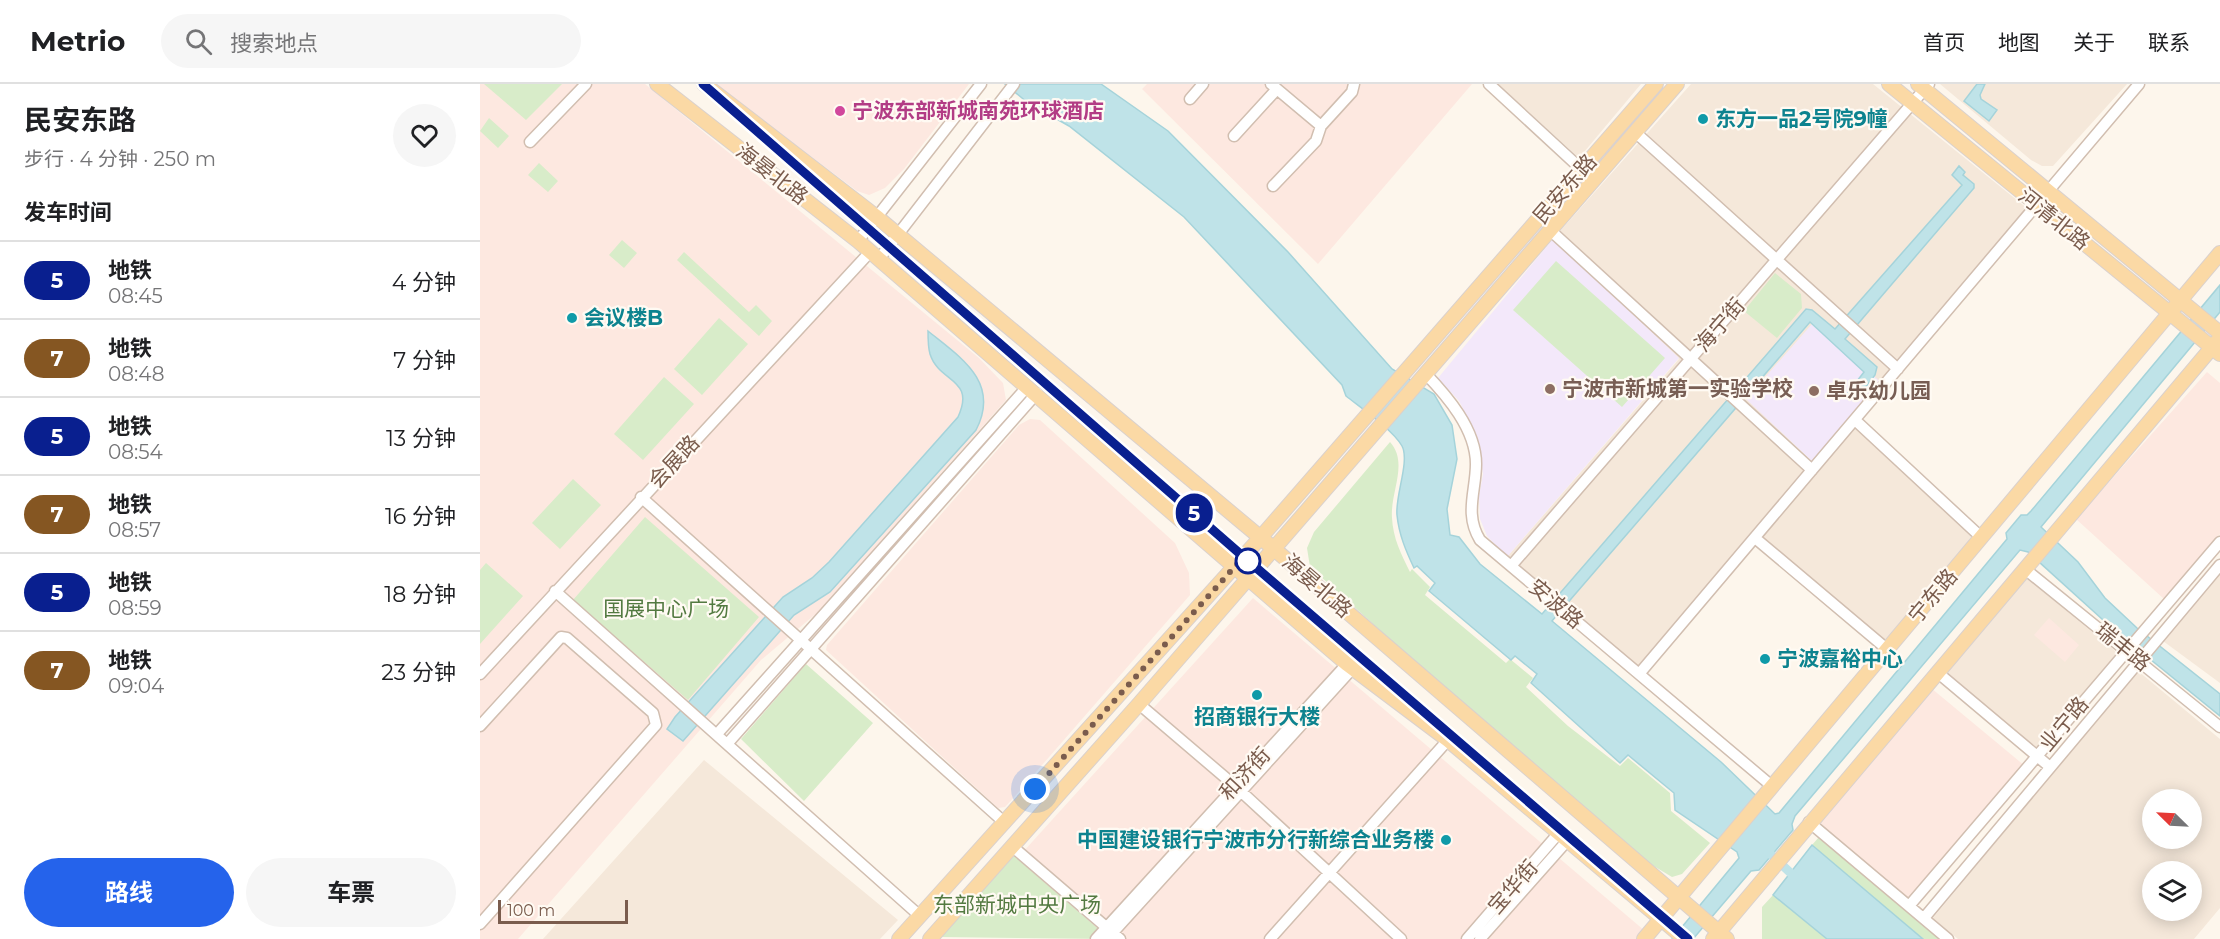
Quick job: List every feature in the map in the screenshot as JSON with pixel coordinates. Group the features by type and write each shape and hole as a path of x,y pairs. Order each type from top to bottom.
{"main road":[{"name":"海晏北路","path":"657,84 858,241 1350,666 1448,740 1685,939"},
{"name":"海晏北路","path":"704,84 878,218 1261,537 1720,937"},
{"name":"民安东路","path":"899,939 1261,537 1656,84"},
{"name":"民安东路","path":"931,939 1139,704 1677,84"},
{"name":"河清北路","path":"1889,84 2170,313 2218,343"},
{"name":"河清北路","path":"1924,86 2180,301 2218,343"},
{"name":"宁东路","path":"1644,939 2220,253"},
{"path":"1720,937 1809,822 2218,343"}],"street":[{"path":"530,142 586,84"},
{"path":"858,241 981,84"},
{"path":"1190,99 1203,84"},
{"path":"1273,186 1316,141 1321,126 1352,92 1354,84"},
{"path":"1489,84 1593,180"},
{"path":"1639,674 2139,84"},
{"name":"海宁街","path":"1510,566 1913,104 1924,86"},
{"name":"会展路","path":"480,674 641,497 874,255 898,235 1011,87"},
{"path":"1234,136 1274,87 1321,126"},
{"path":"1635,132 1898,369"},
{"path":"1550,230 1812,470"},
{"name":"安波路","path":"1425,373 1454,406 1476,455 1470,504 1475,532 1480,540 1773,787"},
{"path":"717,734 1033,390"},
{"path":"728,743 1033,390"},
{"path":"1855,420 1982,538"},
{"path":"641,497 1005,823"},
{"path":"1755,538 1888,650"},
{"name":"业宁路","path":"1909,906 2220,542"},
{"name":"业宁路","path":"1924,918 2220,565"},
{"name":"瑞丰路","path":"2025,569 2220,727"},
{"path":"555,591 920,916"},
{"path":"480,726 561,637 567,638 653,713 656,725 480,924"},
{"name":"和济街","path":"1095,939 1112,934 1238,788 1350,666"},
{"path":"1937,672 2050,767"},
{"path":"1139,704 1238,788 1401,939"},
{"path":"1270,939 1448,740"},
{"path":"1809,822 1948,939"},
{"name":"宝华街","path":"1467,939 1562,837"},
{"name":"宝华街","path":"1480,939 1562,837"},
{"path":"1013,847 1112,934"}],"shaded area":[{"path":"480,84 645,84 979,358 1003,383 1006,400 818,612 761,660 518,939 480,939"},
{"path":"715,84 969,84 904,169 885,188 869,195 857,191"},
{"path":"1147,84 1472,84 1318,264 1142,89"},
{"path":"1498,84 1641,84 1579,158"},
{"path":"1691,84 1873,84 2028,209 1882,383 1746,398 1813,462 1637,668 1507,557 1679,359 1553,239"},
{"path":"1940,84 2127,84 2053,166 2042,166 2031,160"},
{"name":"宁波市新城第一实验学校","path":"1553,239 1679,358 1507,557 1487,536 1480,519 1479,496 1483,474 1477,436 1459,401 1438,378"},
{"name":"卓乐幼儿园","path":"1812,324 1882,383 1813,462 1746,399"},
{"path":"2207,372 2220,383 2220,534 2164,599 2076,519"},
{"path":"1030,419 1040,420 1175,543 1189,573 1190,595 1016,795 1005,807 998,808 826,650 827,645 1019,425"},
{"path":"1855,427 1977,538 1887,643 1761,537"},
{"path":"2220,572 2220,683 2163,641"},
{"path":"2024,576 2120,655 2037,754 1942,675"},
{"path":"1253,598 1645,931 1638,939 1124,939 1023,852"},
{"path":"2049,618 2079,645 2065,662 2034,635"},
{"path":"2138,671 2220,739 2220,908 2194,939 1958,939 1933,918"},
{"path":"1931,688 2025,766 1910,899 1817,824"},
{"path":"704,760 898,920 880,939 543,939"}],"green space":[{"path":"484,84 562,84 526,120"},
{"path":"489,118 509,136 498,148 480,131"},
{"path":"539,163 558,181 548,192 528,175"},
{"path":"622,240 637,253 624,268 609,255"},
{"path":"684,252 749,312 756,305 772,321 759,336 677,260"},
{"path":"1556,261 1665,358 1622,407 1513,310"},
{"path":"1775,273 1801,294 1802,308 1777,338 1744,311"},
{"path":"719,318 748,344 702,395 674,369"},
{"path":"664,377 694,404 643,460 614,434"},
{"path":"1390,442 1398,459 1392,508 1394,532 1410,572 1412,569 1430,587 1425,595 1506,663 1510,659 1533,678 1526,687 1568,726 1620,766 1628,758 1670,793 1671,811 1710,843 1682,874 1672,877 1647,862 1444,688 1310,567 1307,548 1314,532"},
{"path":"573,479 601,505 560,549 532,523"},
{"name":"国展中心广场","path":"645,517 759,617 688,700 573,600"},
{"path":"486,563 523,596 480,644 480,570"},
{"path":"806,664 873,723 804,801 741,739"},
{"path":"1819,837 1940,939 1923,939 1812,845"},
{"name":"东部新城中央广场","path":"1014,856 1110,939 940,937"},
{"path":"1773,895 1827,939 1762,939 1762,907"}],"water":[{"path":"1005,84 1101,84 1168,131 1288,252 1392,369 1434,394 1452,425 1457,459 1447,509 1450,535 1459,537 1480,564 1542,614 1806,309 1812,310 1835,329 1962,185 1952,175 1959,166 1965,172 1963,175 1974,184 1974,188 1845,339 1877,367 1875,375 1855,401 1847,394 1864,372 1810,322 1552,621 1721,762 1775,814 1779,813 2007,539 2006,533 2021,515 2027,515 2031,511 2220,285 2220,312 2041,527 2078,562 2105,598 2137,628 2220,694 2220,716 2113,629 2028,552 2020,550 1795,816 1792,824 1793,830 1759,870 1751,871 1693,939 1672,939 1739,858 1737,852 1675,810 1674,793 1628,755 1620,763 1531,683 1537,674 1515,656 1511,660 1429,591 1435,583 1417,566 1414,568 1399,529 1397,507 1404,452 1398,440 1346,396 1342,385 1184,217 1069,126 1028,103"},
{"path":"1977,84 1985,84 1980,95 1981,99 1997,110 1989,121 1964,101"},
{"path":"928,331 964,361 980,384 984,398 976,430 830,592 794,615 683,741 667,729 675,717 783,597 812,578 829,562 958,417 962,395 959,388 941,371 930,354"},
{"path":"1812,845 1923,939 1827,939 1773,895"}],"waterway":[{"path":"1764,848 1798,880"}],"metro line":[{"name":"5","path":"703,84 1238,552 1688,939"}],"place":[{"name":"宁波东部新城南苑环球酒店","path":"840,111"},
{"name":"东方一品2号院9幢","path":"1703,119"},
{"name":"会议楼B","path":"572,318"},
{"name":"宁波市新城第一实验学校","path":"1550,389"},
{"name":"卓乐幼儿园","path":"1814,391"},
{"name":"宁波嘉裕中心","path":"1765,659"},
{"name":"招商银行大楼","path":"1257,695"},
{"name":"中国建设银行宁波市分行新综合业务楼","path":"1446,840"}],"route":[{"path":"1035,789 1248,552 1248,561"}]}
